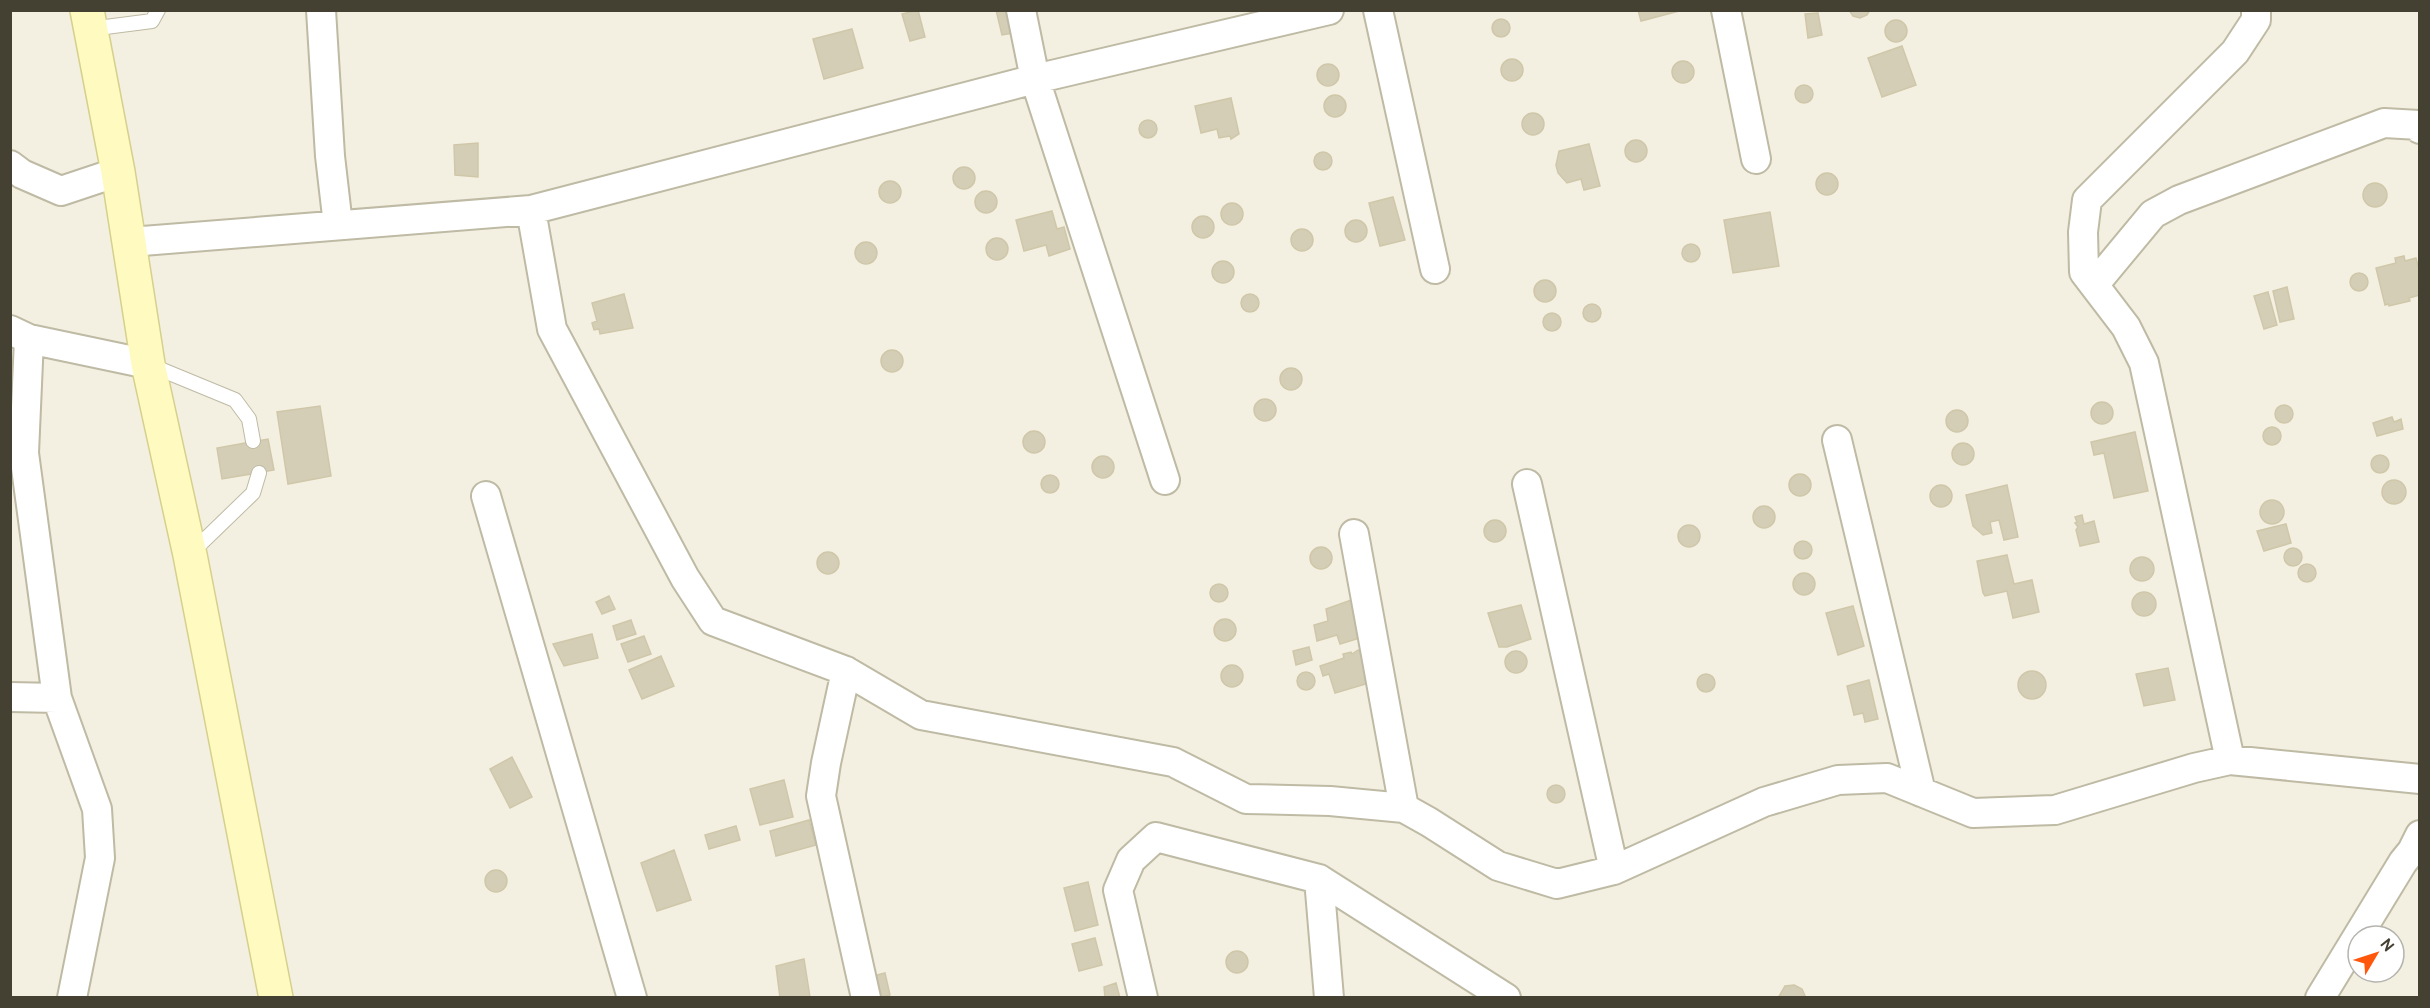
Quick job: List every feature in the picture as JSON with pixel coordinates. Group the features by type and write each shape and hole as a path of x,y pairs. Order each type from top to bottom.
{"main road":[{"path":"89,20 118,172 148,364 190,555 276,998"}],"street":[{"path":"321,10 330,156 338,225"},
{"path":"1021,10 1035,79 1165,480"},
{"path":"130,242 531,210 1035,79 1329,10"},
{"path":"1378,10 1435,269"},
{"path":"1726,10 1756,159"},
{"path":"2230,760 2144,363 2126,327 2084,272 2083,232 2087,200 2235,52 2256,20 2256,10"},
{"path":"2094,285 2153,214 2179,200 2384,123 2419,125 2420,129"},
{"path":"10,165 22,174 61,191 118,172"},
{"path":"531,210 552,329 685,578 713,621 846,671 921,715 1173,762 1246,799 1330,801 1404,808 1498,866 1557,884 1614,870 1764,802 1827,782 1887,778 1973,813 2055,810 2194,768 2230,760 2420,779"},
{"path":"72,998 100,858 98,809 57,698 24,453 20,334 148,364"},
{"path":"1837,440 1921,792"},
{"path":"1527,484 1614,870"},
{"path":"486,496 632,998"},
{"path":"1354,534 1404,808"},
{"path":"846,671 821,796 866,998"},
{"path":"10,697 57,698"},
{"path":"2320,998 2420,835"},
{"path":"1143,998 1118,890 1131,860 1155,837 1319,879 1506,998"},
{"path":"1319,879 1329,998"}],"lane":[{"path":"89,20 152,21 158,10"},
{"path":"148,364 236,400 249,419 253,441"},
{"path":"190,555 253,493 259,473"}],"building":[{"path":"918,10 925,37 910,41 902,14"},
{"path":"996,10 1008,10 1014,33 1002,35"},
{"path":"1638,10 1683,10 1641,21"},
{"path":"1849,10 1870,10 1867,15 1860,18 1853,16"},
{"path":"1818,13 1822,35 1808,38 1805,14"},
{"path":"1501,19 1507,22 1510,28 1507,34 1501,37 1495,34 1492,28 1495,22"},
{"path":"1896,20 1904,23 1907,31 1904,39 1896,42 1888,39 1885,31 1888,23"},
{"path":"852,29 863,68 824,79 813,39"},
{"path":"1902,46 1916,85 1882,97 1868,58"},
{"path":"1512,59 1520,62 1523,70 1520,78 1512,81 1504,78 1501,70 1504,62"},
{"path":"1683,61 1691,64 1694,72 1691,80 1683,83 1675,80 1672,72 1675,64"},
{"path":"1328,64 1336,67 1339,75 1336,83 1328,86 1320,83 1317,75 1320,67"},
{"path":"1804,85 1810,88 1813,94 1810,100 1804,103 1798,100 1795,94 1798,88"},
{"path":"1335,95 1343,98 1346,106 1343,114 1335,117 1327,114 1324,106 1327,98"},
{"path":"1231,98 1239,134 1231,139 1230,136 1219,138 1217,129 1201,133 1195,106"},
{"path":"1533,113 1541,116 1544,124 1541,132 1533,135 1525,132 1522,124 1525,116"},
{"path":"1148,120 1154,123 1157,129 1154,135 1148,138 1142,135 1139,129 1142,123"},
{"path":"1636,140 1644,143 1647,151 1644,159 1636,162 1628,159 1625,151 1628,143"},
{"path":"478,143 478,177 455,175 454,145"},
{"path":"1589,144 1600,186 1584,190 1581,179 1567,183 1558,173 1556,165 1559,151"},
{"path":"1323,152 1329,155 1332,161 1329,167 1323,170 1317,167 1314,161 1317,155"},
{"path":"964,167 972,170 975,178 972,186 964,189 956,186 953,178 956,170"},
{"path":"1827,173 1835,176 1838,184 1835,192 1827,195 1819,192 1816,184 1819,176"},
{"path":"890,181 898,184 901,192 898,200 890,203 882,200 879,192 882,184"},
{"path":"2375,183 2383,187 2387,195 2383,203 2375,207 2367,203 2363,195 2367,187"},
{"path":"986,191 994,194 997,202 994,210 986,213 978,210 975,202 978,194"},
{"path":"1393,197 1405,240 1380,246 1369,203"},
{"path":"1232,203 1240,206 1243,214 1240,222 1232,225 1224,222 1221,214 1224,206"},
{"path":"1052,211 1057,229 1064,227 1070,249 1049,256 1046,245 1024,251 1016,220"},
{"path":"1770,212 1779,266 1733,273 1724,220"},
{"path":"1203,216 1211,219 1214,227 1211,235 1203,238 1195,235 1192,227 1195,219"},
{"path":"1356,220 1364,223 1367,231 1364,239 1356,242 1348,239 1345,231 1348,223"},
{"path":"1302,229 1310,232 1313,240 1310,248 1302,251 1294,248 1291,240 1294,232"},
{"path":"997,238 1005,241 1008,249 1005,257 997,260 989,257 986,249 989,241"},
{"path":"866,242 874,245 877,253 874,261 866,264 858,261 855,253 858,245"},
{"path":"1691,244 1697,247 1700,253 1697,259 1691,262 1685,259 1682,253 1685,247"},
{"path":"2404,256 2405,261 2416,258 2420,273 2420,295 2409,298 2410,301 2385,305 2376,268 2396,263 2395,258"},
{"path":"1223,261 1231,264 1234,272 1231,280 1223,283 1215,280 1212,272 1215,264"},
{"path":"2355,273 2363,273 2368,278 2366,289 2355,291 2350,286 2350,278"},
{"path":"1545,280 1553,283 1556,291 1553,299 1545,302 1537,299 1534,291 1537,283"},
{"path":"2287,287 2294,319 2280,322 2273,291"},
{"path":"2268,292 2277,325 2264,329 2254,296"},
{"path":"624,294 633,328 600,334 599,329 594,330 592,323 597,321 592,303"},
{"path":"1250,294 1256,297 1259,303 1256,309 1250,312 1244,309 1241,303 1244,297"},
{"path":"1592,304 1598,307 1601,313 1598,319 1592,322 1586,319 1583,313 1586,307"},
{"path":"1552,313 1558,316 1561,322 1558,328 1552,331 1546,328 1543,322 1546,316"},
{"path":"892,350 900,353 903,361 900,369 892,372 884,369 881,361 884,353"},
{"path":"1291,368 1299,371 1302,379 1299,387 1291,390 1283,387 1280,379 1283,371"},
{"path":"1265,399 1273,402 1276,410 1273,418 1265,421 1257,418 1254,410 1257,402"},
{"path":"2102,402 2110,405 2113,413 2110,421 2102,424 2094,421 2091,413 2094,405"},
{"path":"2280,405 2288,405 2293,410 2291,421 2280,423 2275,418 2275,410"},
{"path":"320,406 331,476 288,484 277,412"},
{"path":"1957,410 1965,413 1968,421 1965,429 1957,432 1949,429 1946,421 1949,413"},
{"path":"2392,417 2394,422 2401,419 2403,429 2377,436 2373,423"},
{"path":"2268,427 2276,427 2281,432 2279,443 2268,445 2263,440 2263,432"},
{"path":"1034,431 1042,434 1045,442 1042,450 1034,453 1026,450 1023,442 1026,434"},
{"path":"2135,432 2148,491 2114,498 2104,453 2094,455 2091,442"},
{"path":"268,439 274,470 222,479 217,448"},
{"path":"1963,443 1971,446 1974,454 1971,462 1963,465 1955,462 1952,454 1955,446"},
{"path":"2376,455 2384,455 2389,460 2387,471 2376,473 2371,468 2371,460"},
{"path":"1103,456 1111,459 1114,467 1111,475 1103,478 1095,475 1092,467 1095,459"},
{"path":"1800,474 1808,477 1811,485 1808,493 1800,496 1792,493 1789,485 1792,477"},
{"path":"1050,475 1056,478 1059,484 1056,490 1050,493 1044,490 1041,484 1044,478"},
{"path":"2394,480 2402,484 2406,492 2402,500 2394,504 2386,500 2382,492 2386,484"},
{"path":"1941,485 1949,488 1952,496 1949,504 1941,507 1933,504 1930,496 1933,488"},
{"path":"2007,485 2018,537 2004,540 1999,520 1990,522 1992,533 1983,535 1973,526 1966,495"},
{"path":"2272,500 2280,504 2284,512 2280,520 2272,524 2264,520 2260,512 2264,504"},
{"path":"1764,506 1772,509 1775,517 1772,525 1764,528 1756,525 1753,517 1756,509"},
{"path":"2082,515 2084,524 2094,521 2099,542 2080,546 2075,517"},
{"path":"1495,520 1503,523 1506,531 1503,539 1495,542 1487,539 1484,531 1487,523"},
{"path":"2286,524 2291,543 2264,551 2257,531"},
{"path":"1689,525 1697,528 1700,536 1697,544 1689,547 1681,544 1678,536 1681,528"},
{"path":"1803,541 1809,544 1812,550 1809,556 1803,559 1797,556 1794,550 1797,544"},
{"path":"1321,547 1329,550 1332,558 1329,566 1321,569 1313,566 1310,558 1313,550"},
{"path":"2289,548 2297,548 2302,553 2300,564 2289,566 2284,561 2284,553"},
{"path":"828,552 836,555 839,563 836,571 828,574 820,571 817,563 820,555"},
{"path":"2007,555 2014,584 2032,580 2039,612 2013,618 2007,591 1985,596 1983,593 1977,561"},
{"path":"2142,557 2150,561 2154,569 2150,577 2142,581 2134,577 2130,569 2134,561"},
{"path":"2303,564 2311,564 2316,569 2314,580 2303,582 2298,577 2298,569"},
{"path":"1804,573 1812,576 1815,584 1812,592 1804,595 1796,592 1793,584 1796,576"},
{"path":"1219,584 1225,587 1228,593 1225,599 1219,602 1213,599 1210,593 1213,587"},
{"path":"2144,592 2152,596 2156,604 2152,612 2144,616 2136,612 2132,604 2136,596"},
{"path":"609,596 615,609 602,614 596,602"},
{"path":"1354,599 1363,637 1340,644 1337,635 1317,641 1314,625 1328,621 1326,609"},
{"path":"1521,605 1531,639 1507,647 1499,647 1488,613"},
{"path":"1853,606 1864,646 1838,655 1826,613"},
{"path":"1225,619 1233,622 1236,630 1233,638 1225,641 1217,638 1214,630 1217,622"},
{"path":"631,620 636,634 617,640 613,626"},
{"path":"592,634 598,658 564,666 553,644"},
{"path":"644,636 651,654 628,662 621,644"},
{"path":"1309,647 1312,660 1296,665 1293,651"},
{"path":"1358,650 1369,683 1335,693 1329,674 1323,676 1320,666 1344,658 1343,654 1351,652 1352,654"},
{"path":"1516,651 1524,654 1527,662 1524,670 1516,673 1508,670 1505,662 1508,654"},
{"path":"661,656 674,686 642,699 629,670"},
{"path":"1232,665 1240,668 1243,676 1240,684 1232,687 1224,684 1221,676 1224,668"},
{"path":"2168,668 2175,700 2144,706 2136,674"},
{"path":"2032,671 2042,675 2046,685 2042,695 2032,699 2022,695 2018,685 2022,675"},
{"path":"1306,672 1312,675 1315,681 1312,687 1306,690 1300,687 1297,681 1300,675"},
{"path":"1706,674 1712,677 1715,683 1712,689 1706,692 1700,689 1697,683 1700,677"},
{"path":"1869,680 1878,719 1865,722 1863,713 1854,715 1847,686"},
{"path":"512,757 532,797 510,808 490,769"},
{"path":"784,780 793,817 760,825 750,789"},
{"path":"1556,785 1562,788 1565,794 1562,800 1556,803 1550,800 1547,794 1550,788"},
{"path":"809,820 816,845 776,856 770,831"},
{"path":"736,826 740,840 709,849 705,835"},
{"path":"674,850 691,900 657,911 641,863"},
{"path":"496,870 504,873 507,881 504,889 496,892 488,889 485,881 488,873"},
{"path":"1088,882 1098,925 1075,931 1064,888"},
{"path":"1095,938 1102,965 1079,971 1072,944"},
{"path":"1237,951 1245,954 1248,962 1245,970 1237,973 1229,970 1226,962 1229,954"},
{"path":"804,959 810,997 780,998 776,966"},
{"path":"885,973 890,995 878,998 873,976"},
{"path":"1116,983 1120,998 1105,998 1104,987"},
{"path":"1794,985 1802,989 1806,998 1778,998 1785,986"}]}
